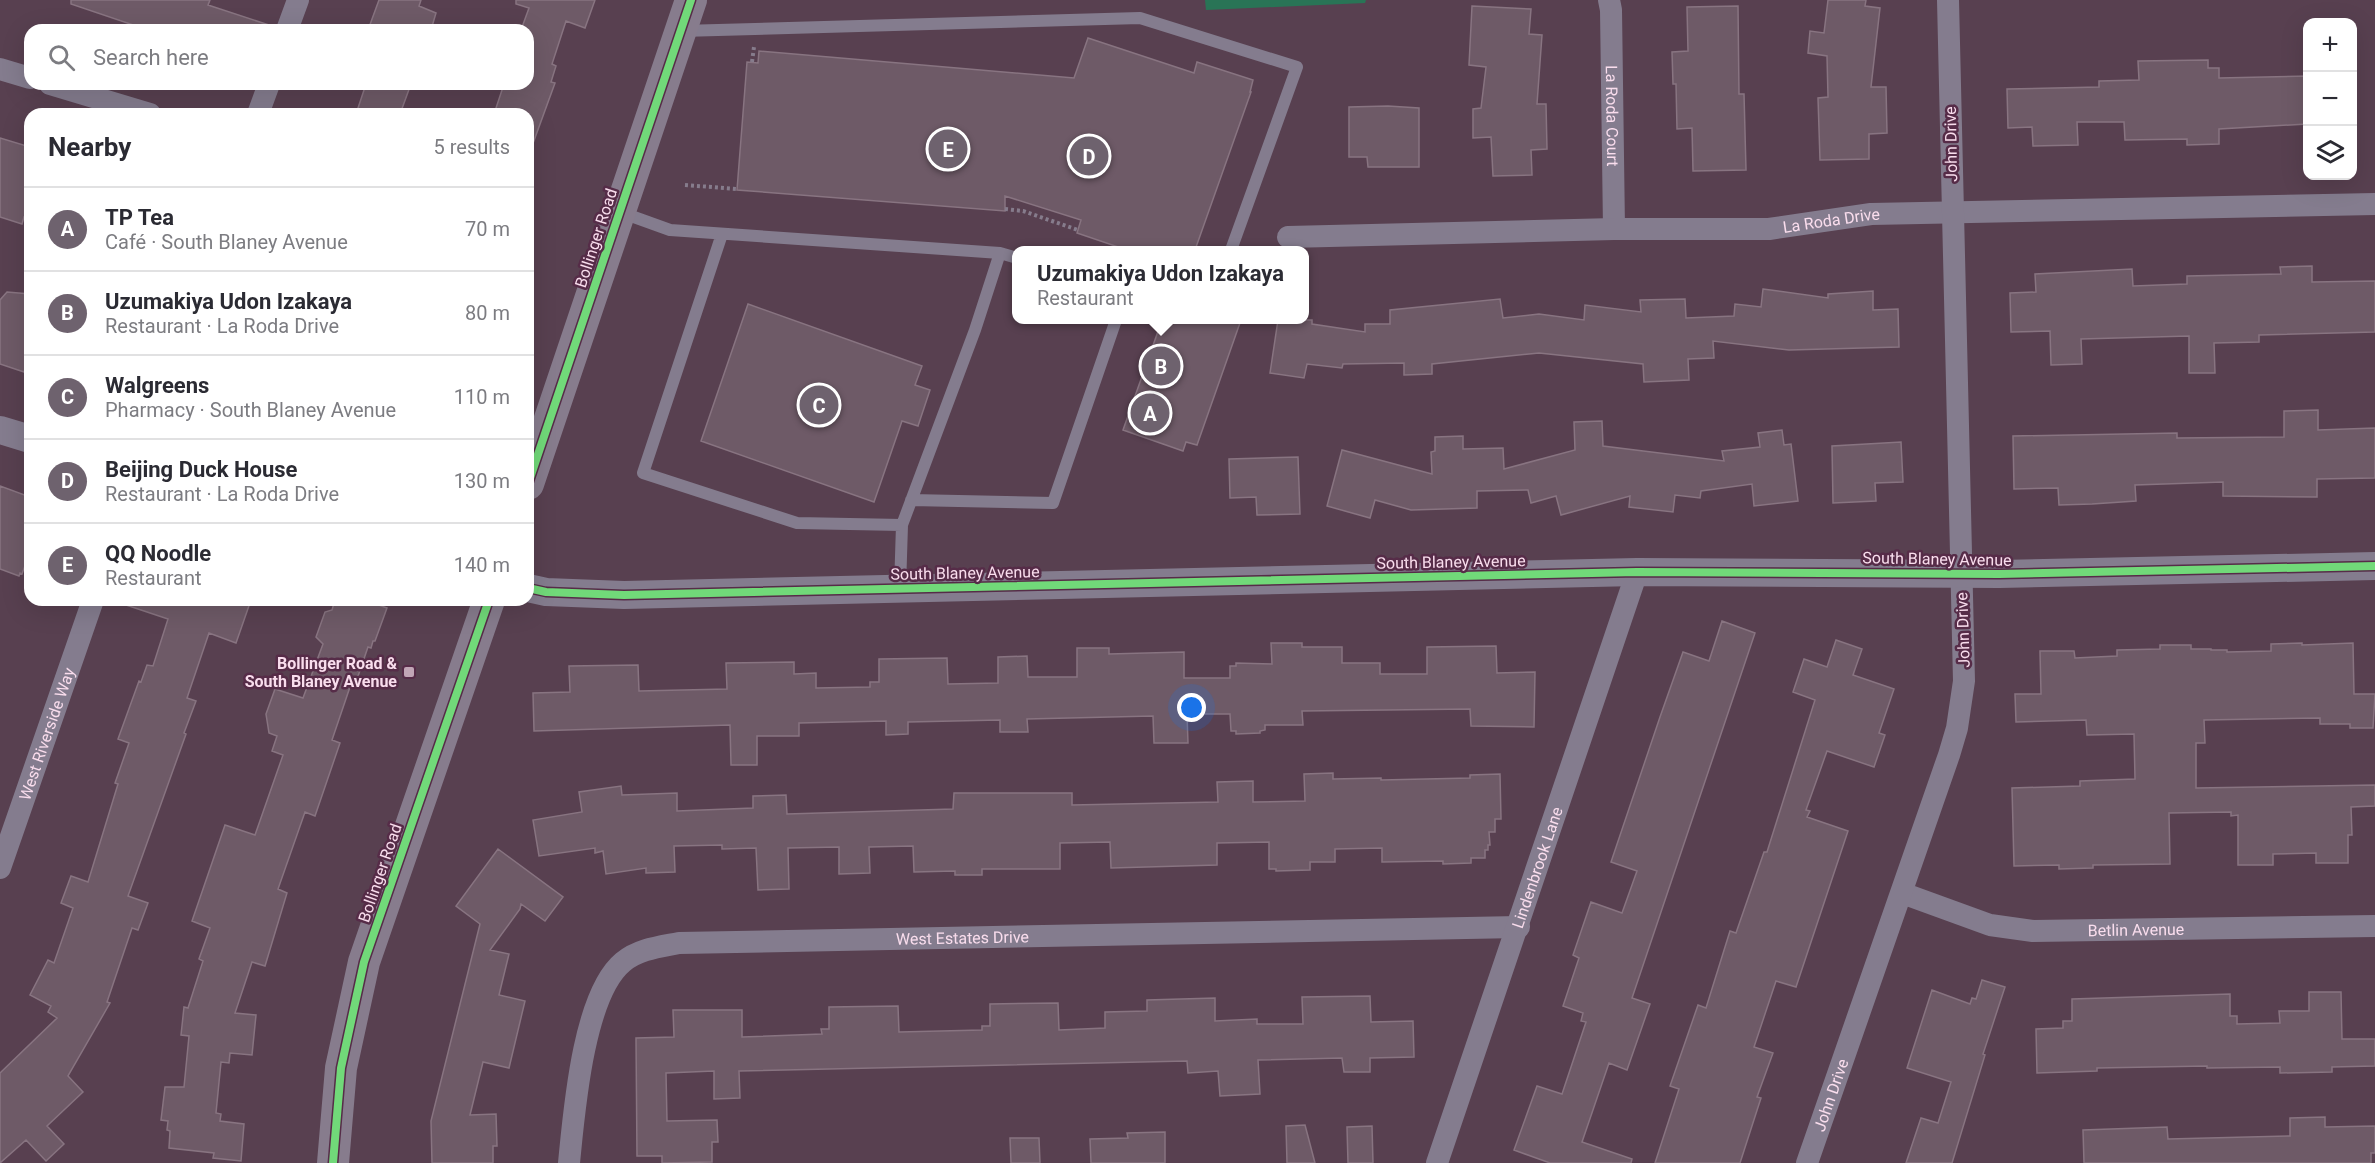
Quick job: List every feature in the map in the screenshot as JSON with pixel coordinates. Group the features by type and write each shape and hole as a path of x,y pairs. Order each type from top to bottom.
{"main road":[{"name":"Bollinger Road","path":"534,466 691,0"},
{"name":"Bollinger Road","path":"333,1163 341,1068 364,962 487,606"}],"street":[{"path":"289,24 298,0"},
{"name":"La Roda Court","path":"1609,0 1614,230"},
{"name":"John Drive","path":"1807,1163 1949,755 1961,707 1964,681 1948,0"},
{"path":"0,69 24,76"},
{"path":"70,90 130,108"},
{"path":"260,108 267,90"},
{"name":"La Roda Drive","path":"1288,237 1769,229 1871,214 2375,204"},
{"path":"0,430 24,437"},
{"name":"South Blaney Avenue","path":"534,589 546,592 624,595 1637,572 1961,573 2375,566"},
{"name":"Lindenbrook Lane","path":"1437,1163 1519,927 1637,572"},
{"name":"West Riverside Way","path":"0,868 91,606"},
{"name":"Betlin Avenue","path":"1902,893 1990,925 2033,932 2375,926"},
{"name":"West Estates Drive","path":"569,1163 574,1112 587,1043 604,985 622,962 644,950 679,943 1519,927"}],"lane":[{"path":"680,31 1140,18 1297,67 1233,246"},
{"path":"619,211 669,230 1000,253 1012,257"},
{"path":"722,234 643,473 797,523 902,525"},
{"path":"900,588 902,525 975,330 1000,253"},
{"path":"911,501 1053,503 1115,324"}],"path":[{"path":"752,63 754,46"},
{"path":"685,185 737,189"},
{"path":"1005,209 1023,211 1078,230"}],"green space":[{"path":"1205,0 1366,0 1365,3 1206,10"}],"building":[{"path":"71,0 210,0 208,5 266,24 130,24 71,4"},
{"path":"379,0 421,0 419,6 436,13 433,24 370,24"},
{"path":"516,0 595,0 585,28 566,21 552,64 556,66 551,82 555,83 534,141 534,108 496,108 502,90 534,90 534,24 523,24 529,8 516,4"},
{"path":"1828,0 1866,0 1865,6 1880,8 1871,87 1886,87 1887,133 1869,134 1869,159 1820,160 1818,98 1828,97 1827,56 1808,53 1810,31 1824,33"},
{"path":"1472,6 1531,9 1529,34 1542,35 1537,104 1546,104 1547,149 1531,150 1532,175 1493,176 1491,137 1473,138 1473,109 1481,108 1486,67 1469,65"},
{"path":"1738,6 1739,94 1744,94 1746,170 1693,171 1692,128 1677,129 1676,84 1673,84 1672,52 1688,51 1687,7"},
{"path":"1088,38 1194,73 1197,62 1253,80 1251,92 1196,246 1115,246 1077,233 1081,220 1005,196 1005,211 737,190 747,62 758,63 759,51 1074,78"},
{"path":"2208,60 2208,68 2219,68 2219,78 2303,76 2303,124 2219,129 2219,144 2187,145 2187,139 2125,140 2124,122 2077,122 2078,145 2033,146 2032,127 2008,128 2007,89 2099,87 2099,81 2139,80 2138,61"},
{"path":"364,90 409,90 402,108 358,108"},
{"path":"1349,107 1419,108 1419,167 1368,167 1367,157 1349,157"},
{"path":"0,138 24,145 24,217 22,224 0,217"},
{"path":"2312,266 2312,282 2375,281 2375,332 2259,335 2259,342 2214,343 2215,373 2189,373 2189,336 2081,339 2082,364 2051,365 2050,331 2011,332 2010,293 2036,292 2035,274 2132,269 2133,286 2187,284 2187,276 2281,274 2280,267"},
{"path":"1763,289 1828,298 1828,294 1873,291 1873,310 1898,309 1899,347 1789,350 1713,341 1714,358 1688,359 1689,380 1644,382 1643,364 1539,353 1432,364 1432,374 1404,375 1404,363 1343,364 1342,368 1307,364 1304,378 1270,373 1277,324 1309,324 1309,320 1312,320 1312,324 1365,332 1365,324 1390,324 1390,310 1500,299 1503,318 1539,314 1584,320 1585,305 1641,312 1640,300 1685,299 1686,318 1734,316 1735,304 1761,307"},
{"path":"7,292 24,293 24,372 0,364 0,300"},
{"path":"748,304 922,366 915,385 930,390 918,426 902,421 874,502 701,441"},
{"path":"1161,324 1240,324 1197,445 1186,442 1183,451 1123,430"},
{"path":"2318,410 2318,430 2375,428 2375,478 2317,479 2317,497 2223,496 2223,482 2135,485 2136,501 2092,504 2059,505 2058,488 2014,489 2013,436 2177,433 2177,438 2284,437 2284,411"},
{"path":"1602,421 1603,446 1724,461 1722,451 1760,447 1758,433 1782,430 1784,445 1791,444 1798,501 1754,506 1752,484 1701,491 1700,498 1675,495 1673,512 1629,507 1630,496 1561,515 1556,496 1531,503 1528,490 1477,491 1477,508 1411,510 1375,500 1370,518 1327,506 1342,450 1432,474 1431,452 1435,451 1435,437 1463,436 1463,449 1503,448 1504,469 1575,450 1574,422"},
{"path":"1901,442 1903,482 1875,483 1876,501 1833,503 1832,446"},
{"path":"1298,457 1300,514 1257,515 1256,497 1230,498 1229,459"},
{"path":"0,486 24,495 24,568 19,576 0,569"},
{"path":"129,606 249,606 236,643 209,633 187,698 196,701 184,733 186,734 128,896 148,903 138,930 132,928 107,1002 110,1003 68,1076 83,1092 47,1126 64,1144 46,1161 26,1140 0,1163 0,1073 57,1018 48,1012 51,1006 30,995 48,960 54,963 73,908 61,903 71,876 88,882 118,784 115,783 129,743 118,739 139,681 141,682 147,665 153,666 168,619"},
{"path":"333,606 387,608 375,641 371,648 368,647 354,688 350,687 332,740 340,743 315,816 305,812 278,889 287,893 265,966 252,962 235,1013 256,1015 252,1055 230,1053 229,1063 221,1062 216,1113 221,1114 220,1121 244,1124 241,1161 213,1158 214,1153 169,1148 168,1121 161,1120 165,1087 184,1087 189,1036 181,1035 184,1007 188,1008 203,961 199,959 210,928 192,921 225,825 255,835 283,755 272,751 277,736 269,733 266,714 275,689 303,698 323,644 316,637 325,612 332,610"},
{"path":"1722,621 1755,633 1632,998 1650,1004 1627,1070 1609,1063 1582,1142 1632,1159 1631,1163 1550,1163 1514,1150 1537,1086 1562,1094 1586,1022 1581,1021 1583,1013 1563,1006 1579,958 1573,955 1591,902 1622,913 1637,871 1611,862 1660,717 1683,652 1709,661"},
{"path":"1836,640 1862,649 1853,675 1894,689 1879,733 1885,735 1874,767 1827,751 1806,810 1810,811 1807,817 1848,831 1796,987 1776,981 1754,1047 1773,1053 1757,1097 1761,1098 1740,1163 1655,1163 1679,1089 1670,1086 1698,1005 1706,1008 1730,931 1736,933 1764,852 1767,852 1815,700 1793,692 1804,659 1827,667"},
{"path":"1271,643 1302,643 1302,647 1342,647 1342,663 1380,663 1380,674 1427,674 1427,647 1496,646 1497,673 1535,672 1534,727 1471,726 1470,709 1302,711 1303,725 1265,725 1265,730 1260,733 1236,734 1236,731 1231,731 1230,714 1187,714 1188,743 1154,743 1153,716 1027,719 1028,732 1000,732 1000,720 908,722 908,734 886,735 886,721 799,723 799,736 757,736 757,765 731,765 730,725 534,731 533,693 570,692 569,666 638,665 639,691 727,689 726,663 794,662 794,674 816,673 816,688 870,687 870,682 879,682 879,659 947,658 948,684 998,683 998,657 1027,656 1028,677 1077,677 1077,648 1109,648 1109,654 1184,652 1184,678 1230,678 1230,666 1236,666 1236,663 1272,664"},
{"path":"2302,643 2302,645 2353,643 2354,694 2375,694 2373,728 2350,728 2350,724 2320,724 2320,718 2204,720 2205,743 2196,743 2196,788 2375,785 2375,806 2351,807 2352,835 2348,835 2348,863 2316,863 2316,853 2273,854 2273,865 2238,865 2238,815 2231,816 2231,812 2169,813 2170,864 2093,865 2093,868 2059,869 2059,865 2014,866 2012,788 2080,786 2080,781 2135,779 2134,734 2087,735 2086,720 2016,722 2015,694 2041,694 2040,651 2074,651 2075,658 2117,656 2117,650 2160,649 2160,645 2191,645 2191,649 2227,650 2227,652 2271,651 2271,644"},
{"path":"1333,773 1333,779 1381,778 1381,780 1470,778 1470,775 1500,774 1501,819 1495,819 1495,832 1489,832 1490,845 1488,845 1488,850 1485,850 1485,858 1471,858 1471,863 1382,862 1382,848 1335,849 1335,862 1310,862 1310,870 1276,871 1276,869 1269,869 1269,842 1217,843 1217,865 1111,868 1110,842 1060,843 1060,869 982,869 982,875 955,875 955,871 914,872 913,846 869,847 870,873 839,874 839,847 788,848 789,889 758,890 756,848 722,849 722,845 674,846 675,872 646,873 646,868 606,874 603,851 595,853 595,848 539,856 533,820 582,812 579,792 621,786 622,795 677,793 677,811 753,808 753,796 786,795 787,814 953,809 954,793 1072,793 1072,805 1218,802 1217,782 1253,781 1253,802 1305,801 1304,774"},
{"path":"498,849 563,897 545,921 521,904 520,909 490,950 509,954 499,995 525,1001 509,1068 483,1062 470,1115 496,1114 497,1146 493,1146 493,1163 432,1163 431,1121 480,924 456,906"},
{"path":"1982,980 2005,987 1952,1163 1906,1163 1921,1118 1938,1123 1951,1082 1907,1068 1932,990 1970,1004 1972,998 1976,999"},
{"path":"2309,992 2341,992 2342,1039 2375,1039 2375,1066 2332,1067 2332,1072 2280,1073 2280,1067 2207,1068 2207,1066 2097,1068 2097,1071 2037,1073 2036,1029 2063,1028 2063,1021 2072,1021 2072,999 2230,994 2230,1016 2237,1016 2237,1024 2280,1023 2279,1011 2309,1011"},
{"path":"1370,996 1371,1022 1413,1021 1414,1057 1370,1058 1370,1072 1344,1072 1342,1058 1258,1060 1260,1094 1220,1096 1218,1071 1188,1073 1187,1061 739,1071 740,1098 714,1099 714,1071 666,1073 667,1121 717,1120 718,1142 712,1142 712,1162 662,1163 662,1156 637,1156 636,1038 674,1037 673,1010 742,1010 742,1037 822,1034 821,1029 829,1029 829,1007 898,1006 899,1032 982,1030 982,1026 990,1026 990,1004 1058,1003 1059,1030 1105,1028 1105,1012 1147,1011 1147,1000 1215,998 1215,1021 1257,1019 1257,1024 1303,1024 1302,997"},
{"path":"2325,1117 2325,1127 2375,1126 2375,1153 2371,1153 2371,1163 2084,1163 2083,1130 2167,1127 2168,1139 2290,1136 2290,1118"},
{"path":"1305,1125 1315,1163 1287,1163 1286,1126"},
{"path":"1372,1126 1373,1163 1348,1163 1347,1127"},
{"path":"1165,1132 1165,1163 1091,1163 1090,1139 1128,1138 1127,1133"},
{"path":"1010,1138 1039,1138 1040,1163 1011,1163"}],"cycle path":[{"path":"534,466 691,0"},
{"path":"534,589 546,592 624,595 1637,572 1999,574 2375,566"},
{"path":"333,1163 341,1068 364,962 487,606"}],"place":[{"name":"QQ Noodle","path":"948,149"},
{"name":"Beijing Duck House","path":"1089,156"},
{"name":"Uzumakiya Udon Izakaya","path":"1161,366"},
{"name":"Walgreens","path":"819,405"},
{"name":"TP Tea","path":"1150,413"},
{"name":"Bollinger Road & South Blaney Avenue","path":"409,672"}]}
